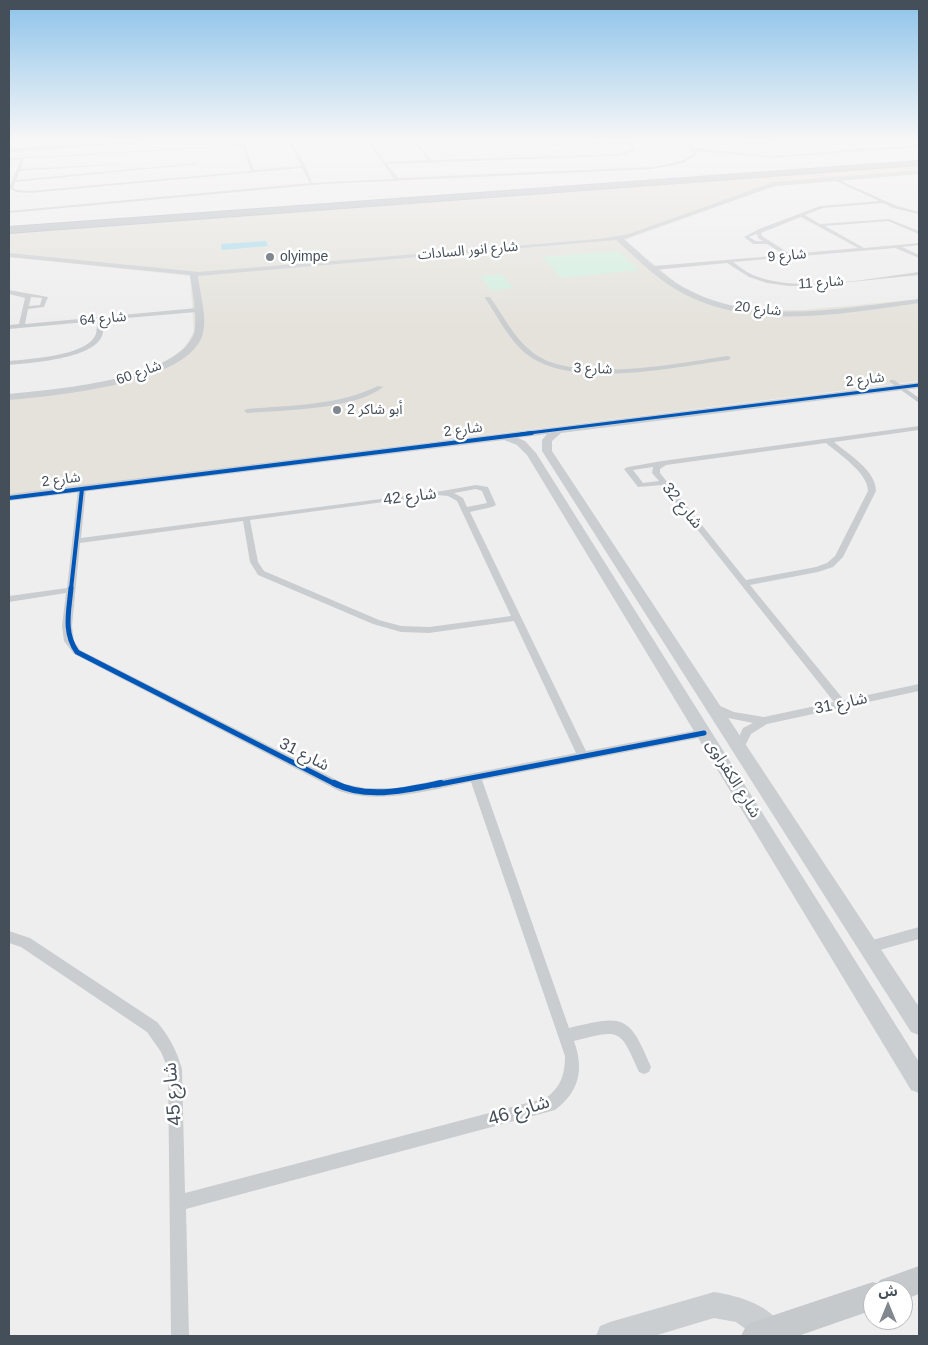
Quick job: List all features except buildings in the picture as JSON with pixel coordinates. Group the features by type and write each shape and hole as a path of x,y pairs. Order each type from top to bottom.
{"highway":[{"path":"9,223 305,202"},
{"path":"9,230 401,202"}],"main road":[{"path":"763,1334 863,1299"}],"street":[{"path":"9,211 105,202"},
{"path":"9,211 111,202"},
{"name":"شارع انور السادات","path":"190,276 623,239 722,202"},
{"name":"شارع انور السادات","path":"9,259 190,276 232,275 594,245 623,239 740,202"},
{"path":"768,242 756,243 746,237 825,206 883,202 902,210 919,213"},
{"path":"710,206 720,209"},
{"path":"801,215 863,249"},
{"path":"820,225 889,220 919,233"},
{"path":"761,230 758,235 790,256"},
{"name":"شارع 20","path":"623,239 636,253 684,285 701,294 730,303 759,307 805,308 919,297"},
{"name":"شارع 20","path":"623,239 658,268 677,287 695,296 717,303 758,310 810,312 919,301"},
{"name":"شارع 9","path":"658,268 919,244"},
{"path":"594,245 621,247 636,253"},
{"path":"896,246 919,258"},
{"name":"شارع انور السادات","path":"9,255 42,261"},
{"name":"شارع 11","path":"728,261 756,278 791,284 812,284 919,274"},
{"path":"196,292 210,281 232,275"},
{"name":"شارع 60","path":"9,392 97,382 150,366 171,354 184,342 189,331 196,292 190,276"},
{"name":"شارع 60","path":"9,397 98,386 156,368 182,354 194,342 199,330 192,311 190,276"},
{"path":"9,292 44,297 43,305 26,308"},
{"path":"22,326 28,299 24,295"},
{"name":"شارع 3","path":"488,298 528,352 541,361 562,368 607,372 728,358"},
{"name":"شارع 64","path":"9,327 192,311"},
{"path":"9,364 55,358 89,345 99,336 100,319"},
{"name":"شارع 2","path":"896,384 919,377"},
{"path":"896,384 919,400"},
{"name":"شارع 2","path":"9,498 83,485 369,449 896,384 919,384"},
{"path":"247,411 349,400 366,395 380,387"},
{"name":"شارع 2","path":"369,449 505,436 676,411"},
{"name":"شارع 32","path":"840,704 655,471 657,466 664,463 919,428"},
{"path":"529,449 546,447 549,437 559,429"},
{"name":"شارع الكفراوى","path":"505,436 529,449 919,1082"},
{"path":"744,583 818,569 834,562 841,554 872,491 872,484 863,471 827,440"},
{"name":"شارع الكفراوى","path":"546,447 919,1025"},
{"path":"664,463 628,469 641,485 664,483"},
{"name":"شارع 2","path":"9,490 83,485"},
{"name":"شارع 31","path":"83,485 70,590 67,634 73,647 82,656 334,784 359,792 388,793 704,732"},
{"path":"436,493 476,487 485,489 492,505 465,510"},
{"name":"شارع 42","path":"76,541 436,493 458,498 583,756"},
{"path":"246,518 253,560 261,573 387,626 420,631 517,618"},
{"path":"9,599 70,590"},
{"name":"شارع 31","path":"738,746 747,731 764,721 919,688"},
{"name":"شارع 31","path":"713,707 732,715 764,721"},
{"name":"شارع 46","path":"178,1203 550,1105 564,1092 572,1076 572,1056 475,776"},
{"path":"869,947 919,933"},
{"name":"شارع 45","path":"9,937 25,942 152,1027 161,1037 170,1054 175,1069 180,1336"},
{"path":"565,1036 610,1026 620,1028 633,1040 644,1067"},
{"path":"610,1336 714,1305 741,1310 763,1334"}],"shaded area":[{"path":"343,202 731,202 625,240 679,285 706,298 730,305 767,310 804,310 919,299 919,381 9,494 9,395 85,386 130,376 156,366 175,355 184,348 194,332 190,276 9,257 9,226"}],"green space":[{"path":"322,249 325,256 287,260 284,252"},
{"path":"618,251 640,270 561,278 542,257"},
{"path":"501,274 513,288 491,291 480,276"}],"water":[{"path":"266,241 268,246 222,250 221,244"}],"cycle path":[{"path":"9,498 919,385"},
{"path":"82,489 67,626 69,641 77,652 343,788 365,792 397,792 704,733"}],"place":[{"name":"olyimpe","path":"270,257"},
{"name":"أبو شاكر 2","path":"337,410"}]}
